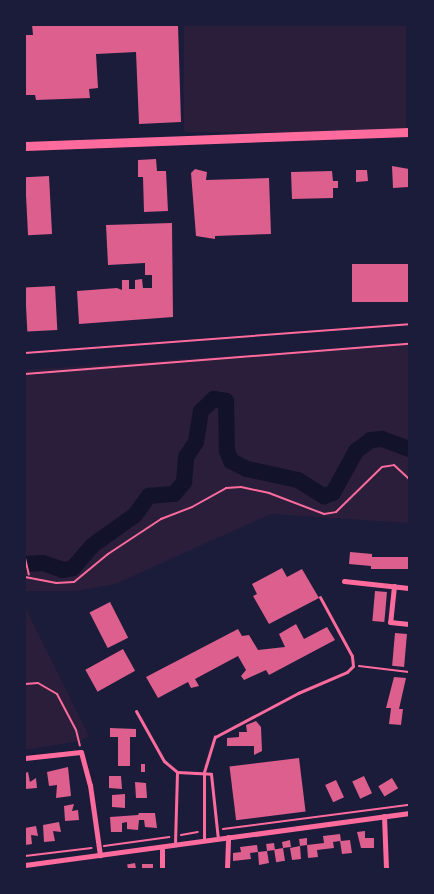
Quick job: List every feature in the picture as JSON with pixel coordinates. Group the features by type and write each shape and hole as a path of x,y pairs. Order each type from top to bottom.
{"main road":[{"path":"25,146 409,132"}],"street":[{"path":"344,582 409,588"},
{"path":"394,586 390,622 409,624"},
{"path":"25,758 81,752 90,785 100,855"},
{"path":"25,865 409,813"},
{"path":"384,816 386,869"},
{"path":"227,869 228,837"},
{"path":"162,847 162,869"}],"lane":[{"path":"204,840 204,772 215,737 298,693 347,672 353,666 352,656 320,596"},
{"path":"136,711 164,760 177,772 204,772 213,777 218,839"},
{"path":"175,844 177,772"}],"path":[{"path":"25,353 409,324"},
{"path":"25,374 409,344"},
{"path":"25,577 29,576 56,583 74,582 108,554 161,519 192,507 226,488 241,487 269,494 324,514 336,512 382,467 394,465 409,478"},
{"path":"409,486 409,518"},
{"path":"25,558 29,576"},
{"path":"353,666 409,672"},
{"path":"25,684 38,682 57,694 76,730 81,752"}],"shaded area":[{"path":"184,25 406,25 406,132 184,132"},
{"path":"409,344 409,523 271,514 115,584 76,591 25,591 25,370"},
{"path":"25,607 89,736 80,741 25,750"}],"building":[{"path":"32,25 178,25 181,122 139,124 136,52 96,54 98,88 89,89 90,98 36,100 35,95 25,95 25,35 33,35"},
{"path":"156,159 157,171 166,171 168,211 144,212 143,177 138,177 138,160"},
{"path":"392,166 409,169 409,187 393,188"},
{"path":"195,169 207,172 206,180 269,178 271,234 215,236 215,239 196,236 191,173"},
{"path":"356,170 367,170 368,181 356,182"},
{"path":"332,171 333,181 338,181 338,188 333,188 333,198 292,199 291,172"},
{"path":"49,176 52,234 28,235 25,177"},
{"path":"172,223 173,317 79,324 77,291 117,288 122,290 122,280 129,280 129,289 135,289 135,280 142,279 143,288 152,288 152,275 145,275 145,263 108,265 106,225"},
{"path":"352,264 409,264 409,302 352,302"},
{"path":"55,286 57,330 27,332 25,288"},
{"path":"350,552 372,554 372,557 409,557 409,569 371,569 371,566 349,564"},
{"path":"282,568 287,577 302,569 319,598 269,624 253,596 257,594 252,584"},
{"path":"375,591 387,592 384,622 372,621"},
{"path":"110,602 128,638 108,648 90,612"},
{"path":"296,624 304,639 327,627 335,640 269,675 266,670 244,680 241,676 246,670 238,656 195,679 199,686 191,688 188,682 158,698 146,677 238,629 242,636 249,635 258,650 285,647 279,634"},
{"path":"395,633 407,634 404,667 392,666"},
{"path":"123,649 135,671 98,692 85,670"},
{"path":"394,677 406,678 399,709 403,709 401,725 389,724 391,708 386,708"},
{"path":"256,721 261,727 262,751 254,755 254,746 227,746 227,738 239,737 239,732 247,732 246,725"},
{"path":"110,728 136,729 136,737 130,737 130,766 118,766 118,737 110,737"},
{"path":"299,758 306,812 236,820 230,767"},
{"path":"141,764 145,764 145,772 141,772"},
{"path":"68,767 71,796 56,798 57,785 49,786 47,772"},
{"path":"28,772 30,782 36,778 37,788 25,789 25,773"},
{"path":"109,776 121,776 122,789 109,788"},
{"path":"364,776 372,793 360,799 352,781"},
{"path":"392,778 398,788 384,797 378,786"},
{"path":"336,780 344,797 333,802 325,785"},
{"path":"135,782 146,783 147,798 136,798"},
{"path":"125,794 125,808 112,807 112,795"},
{"path":"74,804 72,811 78,810 79,820 65,821 64,806"},
{"path":"139,813 155,813 157,828 145,827 144,820 139,820 138,830 127,829 127,822 122,823 122,832 111,832 110,817 138,815"},
{"path":"59,822 61,832 53,831 55,841 44,842 43,825"},
{"path":"36,826 38,836 31,835 32,844 25,845 25,828"},
{"path":"365,831 365,838 374,838 374,848 361,848 357,832"},
{"path":"340,834 341,841 350,840 352,853 342,854 340,841 333,842 334,848 317,850 318,857 308,858 307,845 324,843 323,836"},
{"path":"307,838 307,845 300,846 299,839"},
{"path":"290,840 291,847 283,848 282,842"},
{"path":"274,843 275,850 267,851 266,844"},
{"path":"257,845 258,852 250,853 251,859 233,861 233,853 241,852 240,847"},
{"path":"300,846 301,859 292,860 290,848"},
{"path":"283,848 285,861 276,862 274,849"},
{"path":"267,851 269,863 259,865 258,852"},
{"path":"135,863 136,868 128,869 127,865"},
{"path":"142,864 153,864 153,869 142,869"}],"waterway":[{"path":"25,564 43,563 63,570 73,568 93,545 135,515 149,496 174,494 184,482 186,457 196,442 201,411 214,399 226,401 227,451 231,461 247,469 298,480 324,496 333,493 356,451 371,440 382,439 409,449"}]}
